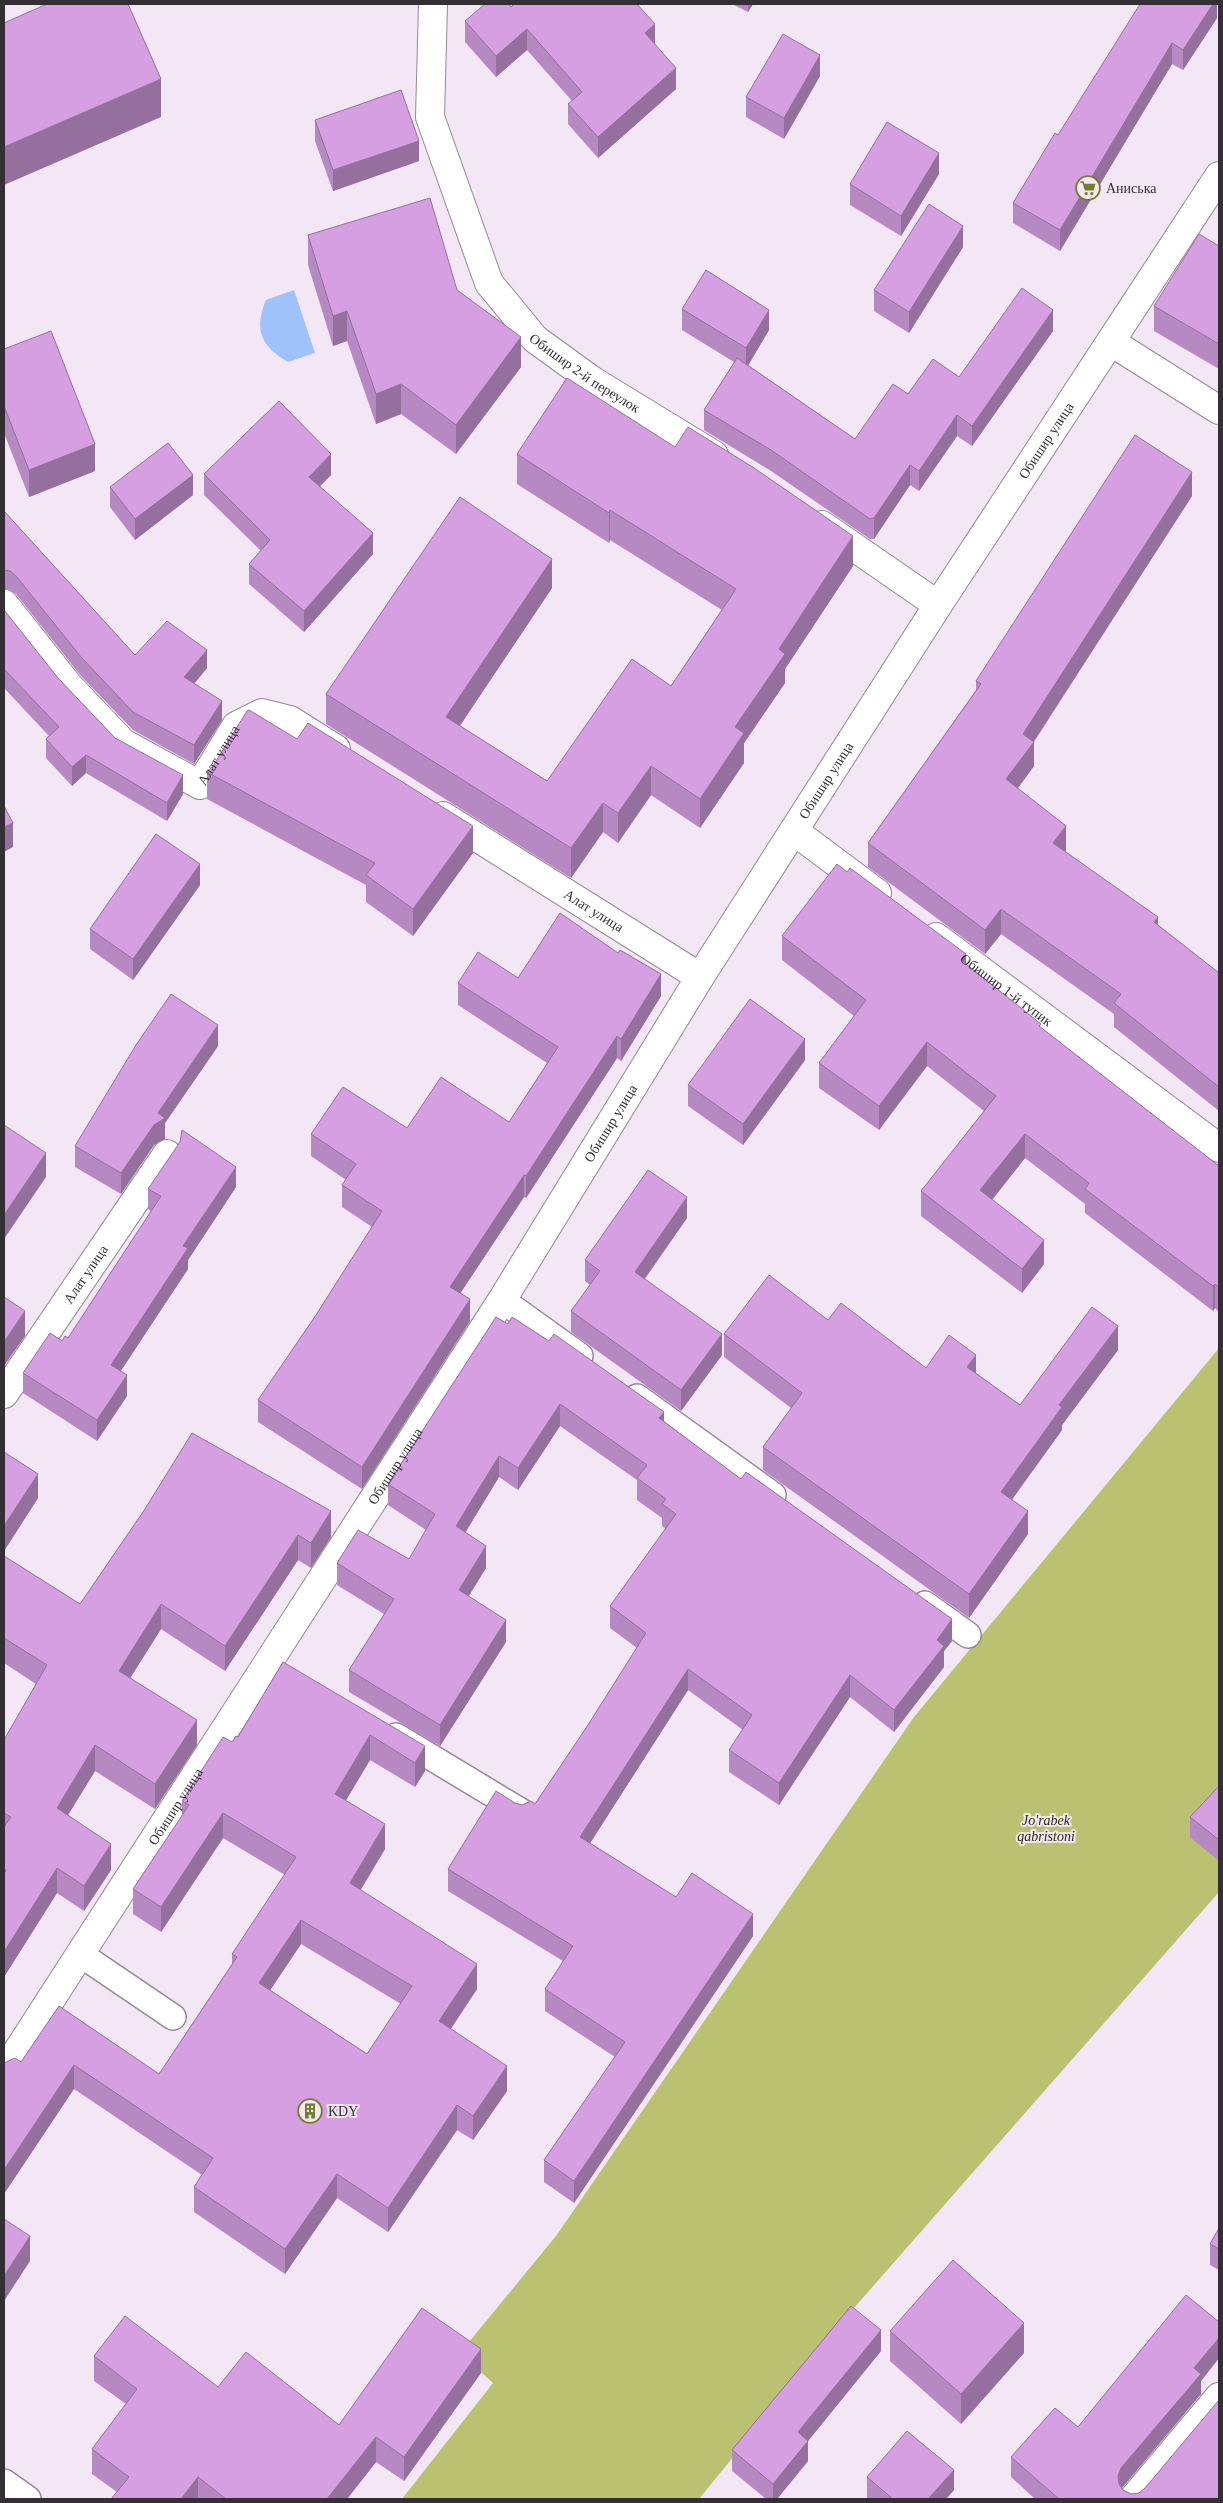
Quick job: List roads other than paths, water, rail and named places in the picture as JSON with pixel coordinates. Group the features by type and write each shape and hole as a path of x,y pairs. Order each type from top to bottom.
{"street":[{"name":"Обишир 2-й переулок","path":"433,4 430,117 489,283 536,339 593,381 736,468"},
{"name":"Обишир улица","path":"4,2072 80,1954 279,1667 700,978 938,605 1219,176"},
{"path":"1111,342 1219,410"},
{"path":"802,511 938,605"},
{"name":"Алат улица","path":"4,604 69,686 124,743 200,785 236,726 262,713 290,720 356,762"},
{"name":"Алат улица","path":"424,804 700,978"},
{"path":"794,831 896,907"},
{"name":"Обишир 1-й тупик","path":"920,925 1219,1148"},
{"name":"Алат улица","path":"4,1394 167,1154"},
{"path":"1133,2499 1219,2397"}],"lane":[{"path":"502,1300 791,1508"},
{"path":"903,1589 968,1635"},
{"path":"380,1727 522,1812"},
{"path":"80,1954 173,2017"},
{"path":"4,2482 28,2499"}],"water":[{"path":"294,290 315,353 288,362 271,350 266,343 262,336 260,320 266,300"}],"place":[{"name":"Аниська","path":"1088,188"},
{"name":"KDY","path":"310,2111"}],"park label":[{"name":"Jo'rabek qabristoni","path":"1046,1828"}]}
